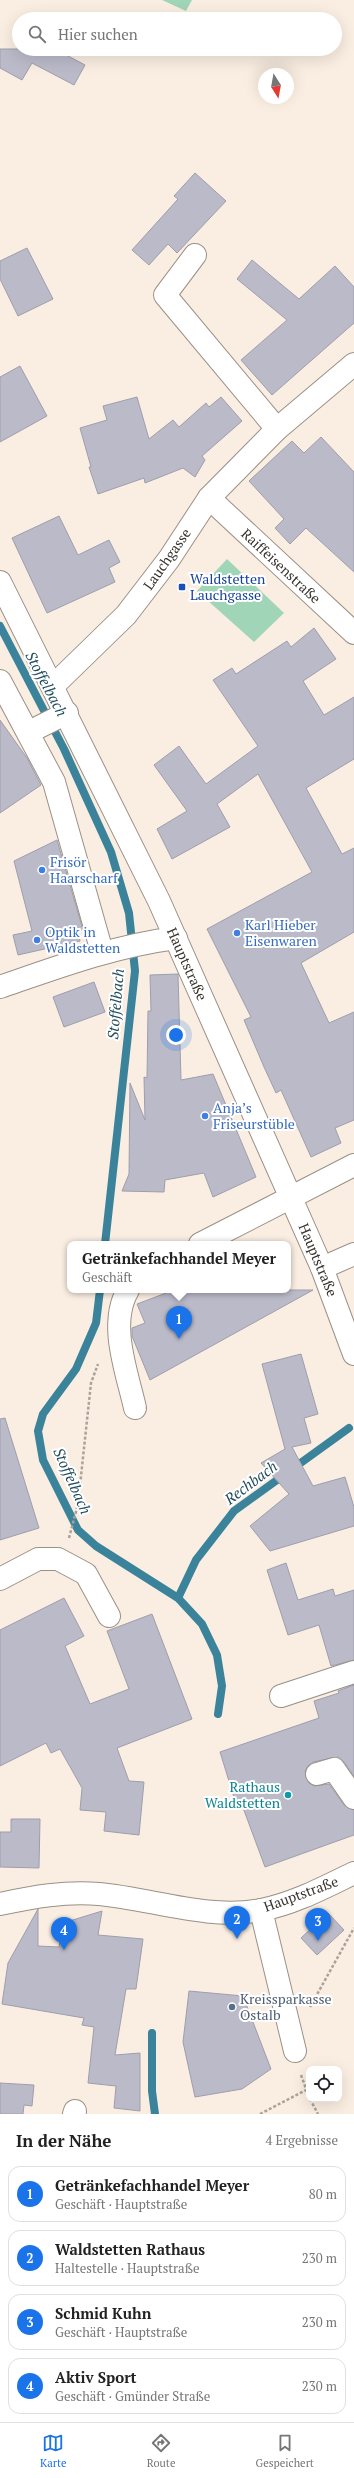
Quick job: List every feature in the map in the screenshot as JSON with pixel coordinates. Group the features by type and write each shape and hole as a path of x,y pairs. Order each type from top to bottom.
{"street":[{"path":"195,255 165,295 277,429"},
{"name":"Lauchgasse","path":"53,686 126,615 169,559 209,498 277,429 354,364"},
{"name":"Raiffeisenstraße","path":"209,498 354,633"},
{"name":"Hauptstraße","path":"0,582 53,686 62,716 176,938 292,1197 322,1268 354,1354"},
{"path":"0,681 32,730 54,782 102,952"},
{"path":"32,730 62,716"},
{"path":"0,987 102,952 144,942 176,938"},
{"path":"206,1241 354,1164"},
{"path":"322,1268 354,1254"},
{"path":"126,1293 123,1298 120,1313 119,1332 135,1408"},
{"path":"0,1579 38,1559 58,1559 86,1574 110,1616"},
{"path":"281,1696 354,1672"},
{"path":"317,1774 334,1770 354,1798"},
{"name":"Hauptstraße","path":"0,1904 51,1894 99,1894 152,1904 216,1912 261,1910 321,1890 354,1873"},
{"path":"261,1910 295,2051"}],"path":[{"path":"68,1542 78,1504 91,1383 100,1357 119,1332"},
{"path":"309,2009 354,1928"},
{"path":"260,2114 306,2090"},
{"path":"312,2102 318,2114"}],"green space":[{"path":"162,0 192,0 186,11"},
{"path":"227,559 284,613 254,642 197,591"}],"building":[{"path":"0,49 12,49 12,56 68,56 85,65 74,85 32,63 22,80 0,68"},
{"path":"195,173 226,201 177,253 168,244 149,265 132,250 178,199 174,196"},
{"path":"27,248 53,299 18,316 0,279 0,261"},
{"path":"252,260 299,299 335,266 354,287 354,323 272,395 241,360 287,320 237,279"},
{"path":"20,366 47,416 0,442 0,377"},
{"path":"137,397 149,439 173,420 179,427 206,403 209,407 221,397 242,421 202,456 205,460 195,477 183,468 145,483 144,478 98,494 89,467 91,467 80,428 107,420 103,406"},
{"path":"321,437 354,472 354,572 306,528 290,544 275,528 284,519 249,481 292,441 304,453"},
{"path":"59,516 78,555 109,540 120,562 109,568 115,582 47,613 12,538"},
{"path":"314,628 336,659 303,681 324,715 354,697 354,759 306,788 342,854 354,848 354,932 301,963 329,1023 354,1012 354,1120 335,1128 341,1143 311,1157 281,1090 276,1093 264,1067 244,1020 251,1017 207,929 312,872 258,774 217,804 230,827 172,859 157,829 187,811 154,765 179,746 206,784 258,746 213,680 232,668 236,674 287,641 291,647"},
{"path":"0,720 27,758 41,785 0,813"},
{"path":"57,840 83,930 78,931 80,941 18,955 13,935 32,931 14,861"},
{"path":"178,974 181,1080 213,1074 256,1177 213,1197 204,1173 165,1180 164,1192 122,1191 129,1174 130,1083 145,1120 144,1077 147,1078 148,1011 151,1011 150,975"},
{"path":"94,982 105,1012 64,1027 53,997"},
{"path":"291,1290 313,1290 150,1380 132,1336 132,1328 145,1323 137,1304 166,1293 291,1293"},
{"path":"301,1354 318,1414 304,1418 311,1443 292,1447 313,1486 345,1477 354,1507 354,1526 270,1551 250,1526 289,1494 261,1463 285,1449 262,1364"},
{"path":"5,1418 39,1528 0,1540 0,1419"},
{"path":"286,1563 298,1600 333,1589 335,1596 354,1590 354,1660 331,1666 319,1625 288,1635 267,1570"},
{"path":"64,1598 84,1636 65,1646 90,1704 129,1689 107,1631 152,1614 192,1719 117,1748 129,1781 144,1782 139,1835 104,1831 106,1812 80,1810 82,1788 60,1749 51,1753 46,1743 0,1766 0,1630"},
{"name":"Rathaus Waldstetten","path":"354,1685 354,1776 344,1762 338,1757 313,1762 305,1771 309,1783 314,1786 329,1784 344,1805 354,1810 354,1835 265,1867 242,1805 237,1807 220,1752 319,1718 314,1701 339,1693 338,1691"},
{"path":"11,1819 40,1819 39,1868 0,1867 0,1832 11,1832"},
{"path":"38,1909 38,1946 59,1947 63,1923 102,1911 98,1935 143,1939 136,1989 126,1989 115,2055 140,2053 140,2111 114,2108 116,2086 88,2083 94,2027 82,2025 84,2018 2,2004 8,1963"},
{"path":"328,1913 344,1930 317,1955 301,1938"},
{"path":"189,1991 243,1996 271,2069 242,2089 195,2097 183,2042"},
{"path":"0,2083 34,2085 32,2106 24,2105 23,2114 0,2114"}],"waterway":[{"name":"Stoffelbach","path":"0,626 64,749 111,852 129,913 135,971 105,1241"},
{"name":"Stoffelbach","path":"100,1293 96,1323 76,1369 43,1414 38,1431 43,1460 78,1530 96,1546 178,1598 202,1624 217,1655 222,1686 218,1714"},
{"name":"Rechbach","path":"178,1598 196,1560 234,1511 349,1428"},
{"path":"152,2033 152,2091 155,2114"}],"place":[{"name":"Waldstetten Lauchgasse","path":"182,587"},
{"name":"Frisör Haarscharf","path":"42,870"},
{"name":"Karl Hieber Eisenwaren","path":"237,933"},
{"name":"Optik in Waldstetten","path":"37,940"},
{"name":"Anja’s Friseurstüble","path":"205,1116"},
{"name":"Getränkefachhandel Meyer","path":"179,1339"},
{"name":"Rathaus Waldstetten","path":"288,1795"},
{"name":"Waldstetten Rathaus","path":"237,1939"},
{"name":"Schmid Kuhn","path":"318,1941"},
{"name":"Aktiv Sport","path":"64,1950"},
{"name":"Kreissparkasse Ostalb","path":"232,2007"}]}
